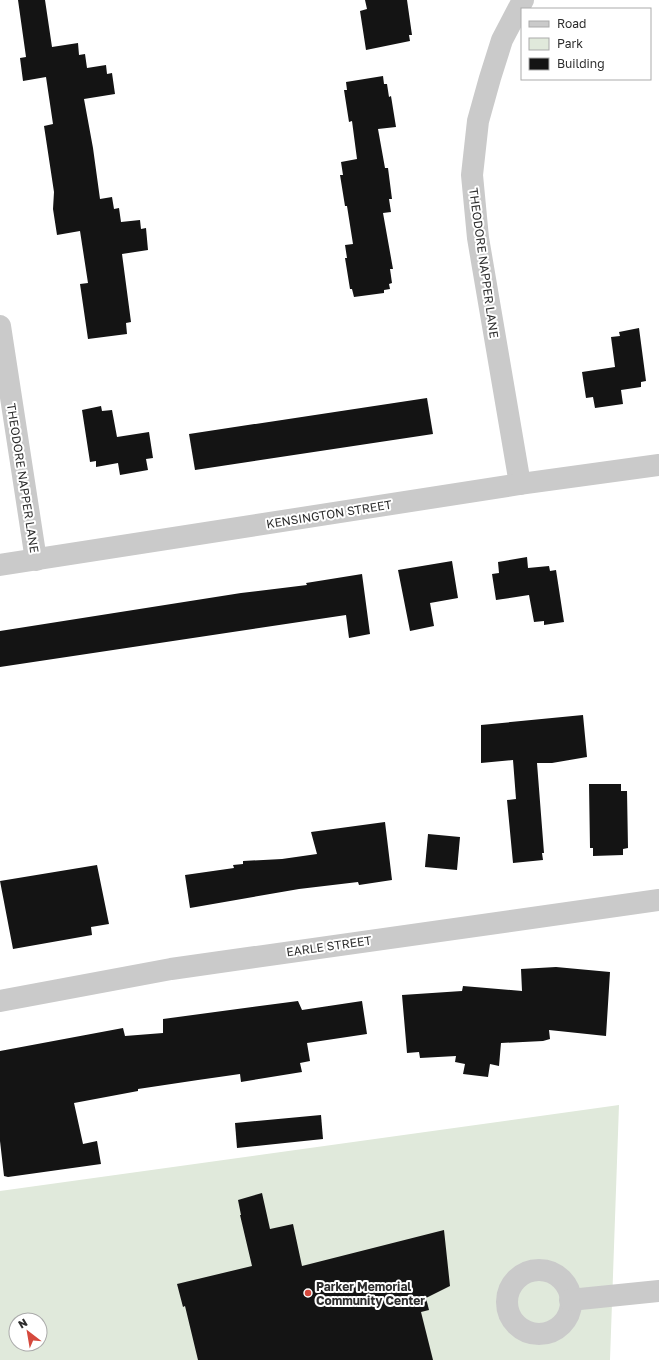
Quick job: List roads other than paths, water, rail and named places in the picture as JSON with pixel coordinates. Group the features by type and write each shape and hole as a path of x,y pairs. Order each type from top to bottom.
{"street":[{"name":"THEODORE NAPPER LANE","path":"520,484 478,238 472,175 478,121 490,78 502,40 523,0"},
{"name":"THEODORE NAPPER LANE","path":"0,326 36,560"},
{"name":"KENSINGTON STREET","path":"0,565 520,484 659,465"},
{"name":"EARLE STREET","path":"0,1001 172,969 659,900"},
{"path":"570,1300 659,1291"}],"place":[{"name":"Parker Memorial Community Center","path":"308,1293"}]}
